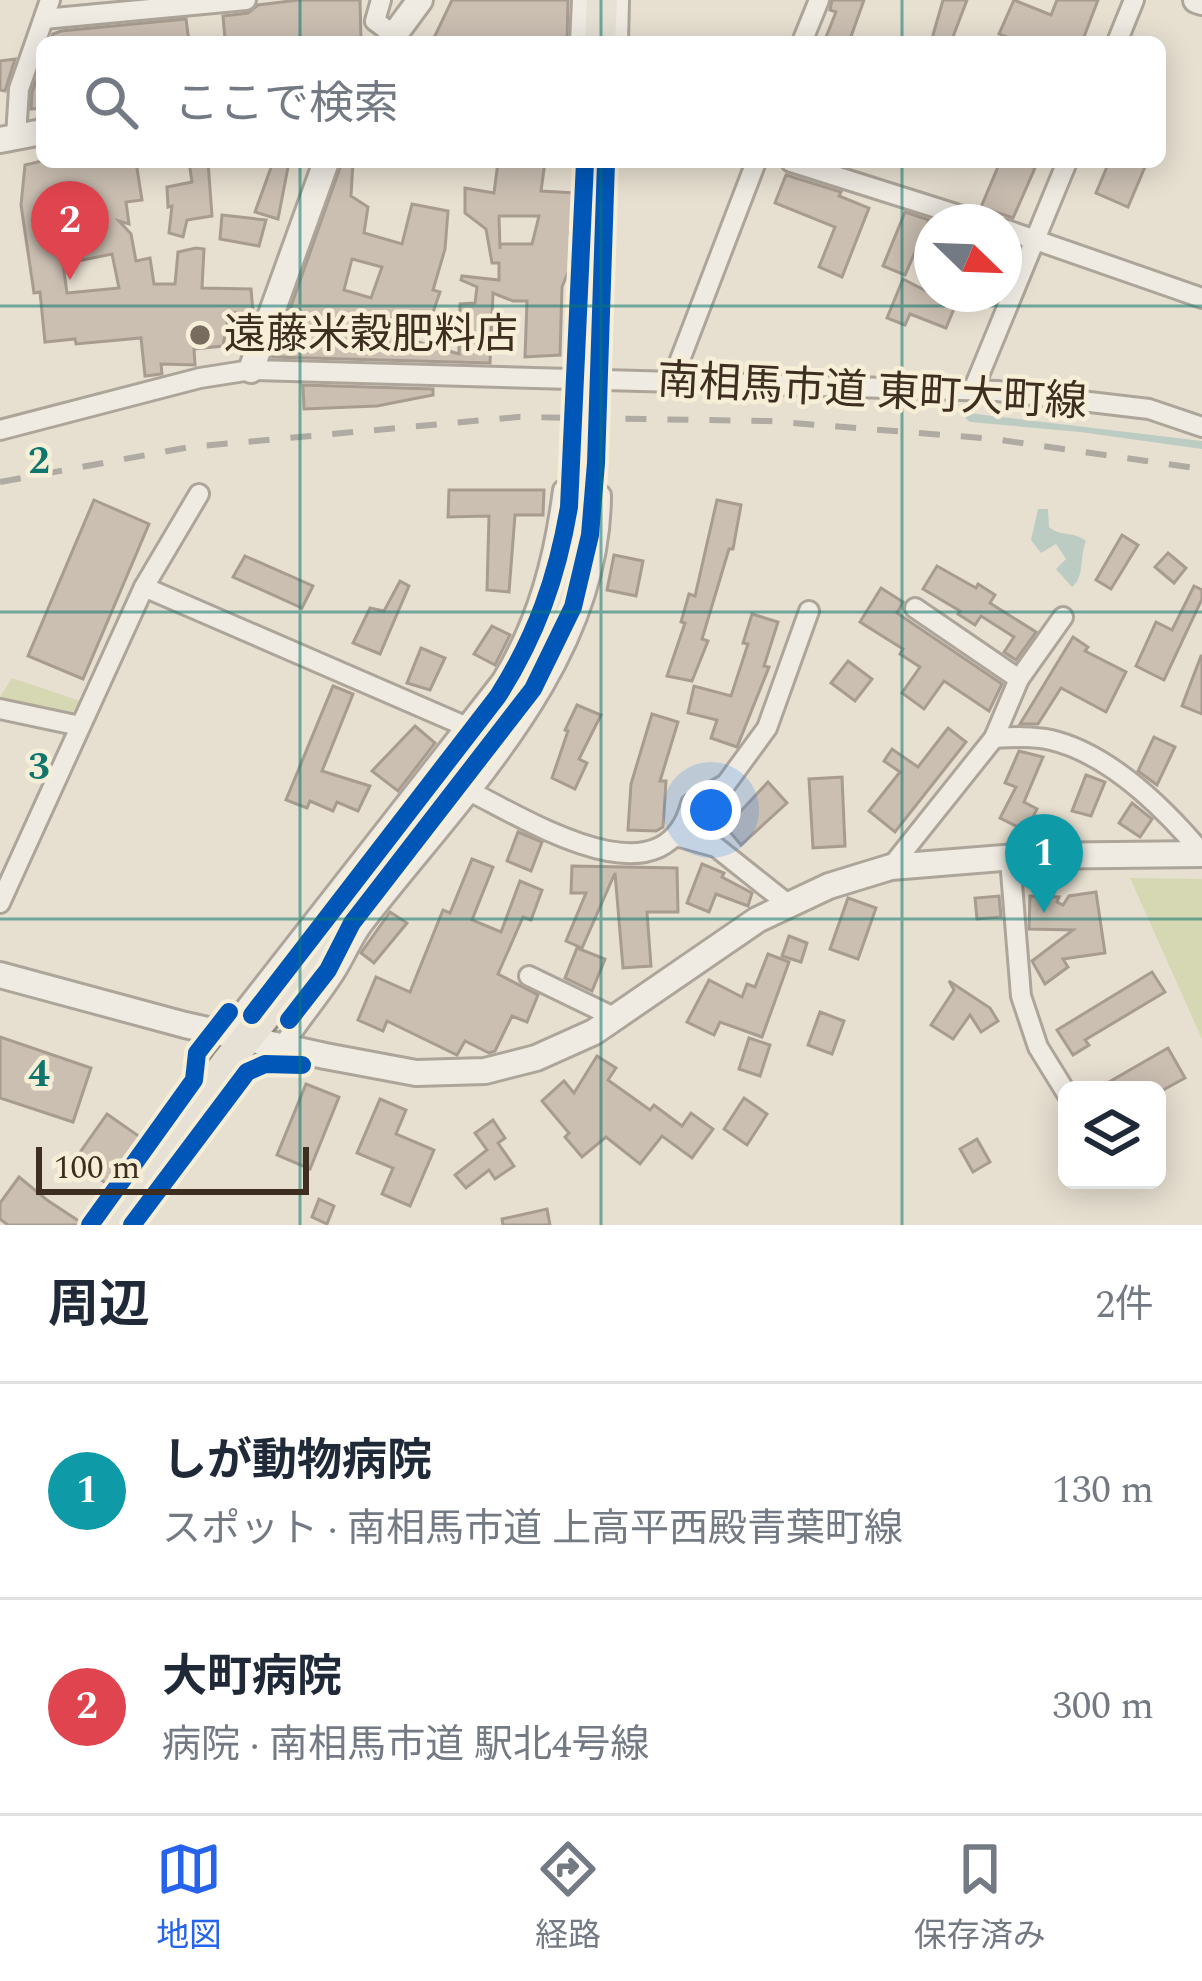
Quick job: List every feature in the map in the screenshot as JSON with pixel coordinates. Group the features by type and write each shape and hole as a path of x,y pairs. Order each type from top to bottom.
{"main road":[{"path":"600,36 602,0"},
{"path":"111,1225 236,1036 281,996 515,696 551,631 572,570 584,494 595,168"}],"street":[{"path":"47,10 246,0"},
{"path":"381,0 375,21 389,36"},
{"path":"394,36 420,0"},
{"path":"580,36 582,0"},
{"path":"618,36 619,0"},
{"path":"804,36 818,0"},
{"path":"1119,36 1134,0"},
{"path":"20,136 19,89 36,41"},
{"path":"251,370 324,168"},
{"path":"587,378 595,168"},
{"path":"676,382 678,365 754,168"},
{"path":"810,168 924,204"},
{"path":"974,390 1065,168"},
{"path":"1022,235 1202,298"},
{"name":"南相馬市道 東町大町線","path":"0,430 200,378 251,370 974,390 1150,409 1202,427"},
{"path":"236,1036 433,775 520,649 552,561 563,490 601,495 601,534 586,592 538,697 359,929 283,1046"},
{"path":"0,903 144,587 200,494"},
{"path":"144,587 467,727"},
{"path":"915,608 1018,679"},
{"path":"466,790 605,854 666,847 685,826 691,804 726,784 767,728 809,611"},
{"path":"891,867 994,738 1018,679 1064,617"},
{"path":"0,709 80,727"},
{"path":"994,738 1051,740 1095,756 1182,829 1202,854"},
{"path":"676,836 716,847 789,905"},
{"path":"0,975 283,1046 416,1072 485,1071 536,1058 618,1018 757,920 829,886 891,867 1202,854"},
{"path":"1010,859 1021,996 1038,1047 1059,1081"},
{"path":"529,976 618,1018"}],"green space":[{"path":"12,678 80,701 72,718 0,705"},
{"path":"1130,878 1202,879 1202,1039"}],"shaded area":[{"path":"968,413 1202,441 1202,449 970,422 965,418"},
{"path":"1038,509 1048,509 1049,527 1086,541 1079,578 1072,587 1056,569 1066,559 1056,544 1041,553 1031,540"}],"building":[{"path":"298,0 360,0 361,36 225,36 223,16"},
{"path":"452,0 568,0 567,36 435,36"},
{"path":"832,0 864,0 851,36 826,36 836,12 830,10"},
{"path":"943,0 967,0 953,36 933,36"},
{"path":"1014,0 1051,15 1057,0 1098,0 1084,36 999,34"},
{"path":"186,19 188,36 52,36 61,31"},
{"path":"15,59 5,91 0,90 0,61"},
{"path":"36,81 36,109 31,109"},
{"path":"25,165 137,168 142,200 126,202 129,224 119,221 131,234 136,261 150,258 154,284 175,284 178,252 204,249 202,288 251,289 253,312 229,313 223,346 194,349 195,365 161,364 162,374 145,376 141,338 45,342 40,292 34,293 21,205","holes":["112,254 119,288 67,293 63,264"]},
{"path":"190,168 208,168 212,216 187,220 183,237 169,233 172,206 168,207 167,187 192,182"},
{"path":"271,168 288,168 278,219 255,212"},
{"path":"340,168 353,168 351,196 368,207 364,233 402,244 412,204 448,211 445,249 433,290 440,292 430,321 352,316 351,322 459,354 460,304 475,303 477,287 461,280 462,276 499,280 499,263 492,263 486,229 465,213 465,188 494,193 497,168 544,168 541,191 575,193 570,233 574,234 573,260 562,287 560,355 525,357 527,301 493,293 490,363 273,357","holes":["499,216 539,216 532,244 500,244 500,249","352,259 382,267 371,298 344,290"]},
{"path":"997,168 1035,168 1019,204 982,204"},
{"path":"1106,168 1144,168 1128,207 1096,193"},
{"path":"786,175 841,192 839,196 869,208 842,277 819,267 835,227 775,203"},
{"path":"905,212 914,215 914,254 905,275 883,266"},
{"path":"222,215 266,220 259,246 220,239"},
{"path":"903,279 914,285 914,312 953,312 946,328 910,314 905,325 887,318"},
{"path":"303,385 433,389 433,395 377,406 304,409"},
{"path":"449,490 544,490 543,515 515,515 509,592 487,590 489,516 448,517"},
{"path":"94,500 149,524 83,679 28,656"},
{"path":"717,500 741,505 733,549 729,549 702,639 708,641 692,681 667,676 685,623 681,622 689,594 695,596"},
{"path":"1122,535 1138,545 1111,589 1096,580"},
{"path":"1168,553 1186,568 1174,583 1155,567"},
{"path":"614,555 643,561 636,596 607,590"},
{"path":"245,556 313,586 302,608 233,577"},
{"path":"937,566 995,595 990,603 1036,632 1016,660 1004,652 1014,637 981,616 975,625 923,589"},
{"path":"400,581 409,586 380,654 353,643 370,608 384,611"},
{"path":"1194,586 1202,590 1202,599 1164,680 1136,666 1156,622 1172,630"},
{"path":"881,588 903,602 897,613 1002,684 989,711 944,681 924,709 902,693 920,667 900,654 903,649 860,622"},
{"path":"752,614 778,622 764,666 769,667 737,747 711,738 717,720 688,713 694,686 731,696"},
{"path":"492,626 510,635 495,665 474,654"},
{"path":"1073,637 1088,647 1085,651 1126,672 1106,712 1061,688 1038,724 1020,724"},
{"path":"421,648 445,658 430,690 407,683"},
{"path":"1202,656 1202,714 1182,706"},
{"path":"848,661 872,679 855,701 831,683"},
{"path":"333,686 353,694 322,771 370,786 358,811 337,802 333,811 310,801 307,808 286,800"},
{"path":"577,705 601,715 579,759 587,763 575,789 552,778"},
{"path":"652,714 678,722 660,781 666,781 663,827 628,830 631,784"},
{"path":"415,726 435,743 398,791 372,771"},
{"path":"948,728 966,742 895,832 869,811 900,772 884,761 892,749 918,767"},
{"path":"1154,737 1175,747 1157,785 1138,771"},
{"path":"1019,751 1043,757 1024,802 1037,809 1026,831 1000,818 1016,787 1005,783"},
{"path":"1086,775 1105,782 1091,816 1072,811"},
{"path":"842,777 845,846 813,848 809,779"},
{"path":"768,782 787,803 741,845 726,827"},
{"path":"1132,803 1152,819 1140,837 1119,823"},
{"path":"518,832 542,842 531,871 507,861"},
{"path":"472,859 493,867 472,920 501,932 520,881 542,890 531,920 523,917 498,974 538,995 527,1022 512,1016 495,1051 489,1053 465,1041 457,1055 387,1021 383,1031 358,1020 376,977 410,992 443,910 450,913"},
{"path":"702,864 752,893 748,906 716,894 709,912 687,903"},
{"path":"572,866 677,868 678,912 647,912 651,966 623,968 615,873 582,948 566,941 586,893 571,893"},
{"path":"1096,892 1105,953 1063,959 1068,967 1045,984 1032,961 1073,930 1029,929 1030,896 1059,897 1057,902 1063,905 1069,896"},
{"path":"999,896 1001,917 977,919 975,898"},
{"path":"848,898 876,908 858,959 830,949"},
{"path":"390,912 407,923 374,963 361,953"},
{"path":"789,936 807,943 801,962 782,956"},
{"path":"577,948 605,959 592,991 565,978"},
{"path":"768,954 789,962 762,1037 720,1022 714,1035 687,1022 709,980 742,997 747,984 755,987"},
{"path":"1152,972 1165,992 1085,1040 1089,1045 1073,1055 1057,1030"},
{"path":"949,981 990,1008 998,1021 981,1032 970,1015 953,1039 931,1025 954,990"},
{"path":"820,1012 844,1021 832,1054 808,1045"},
{"path":"0,1037 91,1068 73,1122 0,1098"},
{"path":"749,1038 770,1045 760,1076 739,1069"},
{"path":"1168,1048 1185,1078 1166,1088 1166,1081 1111,1081"},
{"path":"597,1056 616,1068 608,1080 650,1110 654,1105 682,1126 691,1113 713,1129 692,1158 662,1136 640,1164 606,1137 582,1157 542,1101 564,1081 574,1093"},
{"path":"306,1084 339,1097 310,1169 277,1155"},
{"path":"744,1098 767,1114 747,1145 724,1129"},
{"path":"380,1099 406,1110 396,1134 434,1150 410,1206 382,1194 393,1168 357,1153"},
{"path":"107,1114 140,1137 107,1184 74,1161"},
{"path":"493,1120 505,1138 498,1143 514,1166 495,1179 489,1170 466,1188 455,1175 487,1150 475,1133"},
{"path":"977,1139 990,1162 973,1172 960,1149"},
{"path":"19,1177 85,1225 8,1225 0,1219 0,1203"},
{"path":"319,1199 334,1206 327,1224 312,1217"},
{"path":"547,1209 550,1225 503,1225 502,1219"}],"railway":[{"path":"0,482 190,447 518,417 768,421 994,439 1202,469"}],"cycle path":[{"path":"252,1015 498,696 543,606 569,507 585,168"},
{"path":"289,1020 328,970 352,923 533,689 573,607 590,535 596,463 606,168"},
{"path":"90,1225 194,1080 197,1053 229,1012"},
{"path":"132,1225 247,1072 265,1064 302,1065"}],"place":[{"name":"大町病院","path":"70,280"},
{"name":"遠藤米穀肥料店","path":"200,335"},
{"name":"しが動物病院","path":"1044,913"}]}
